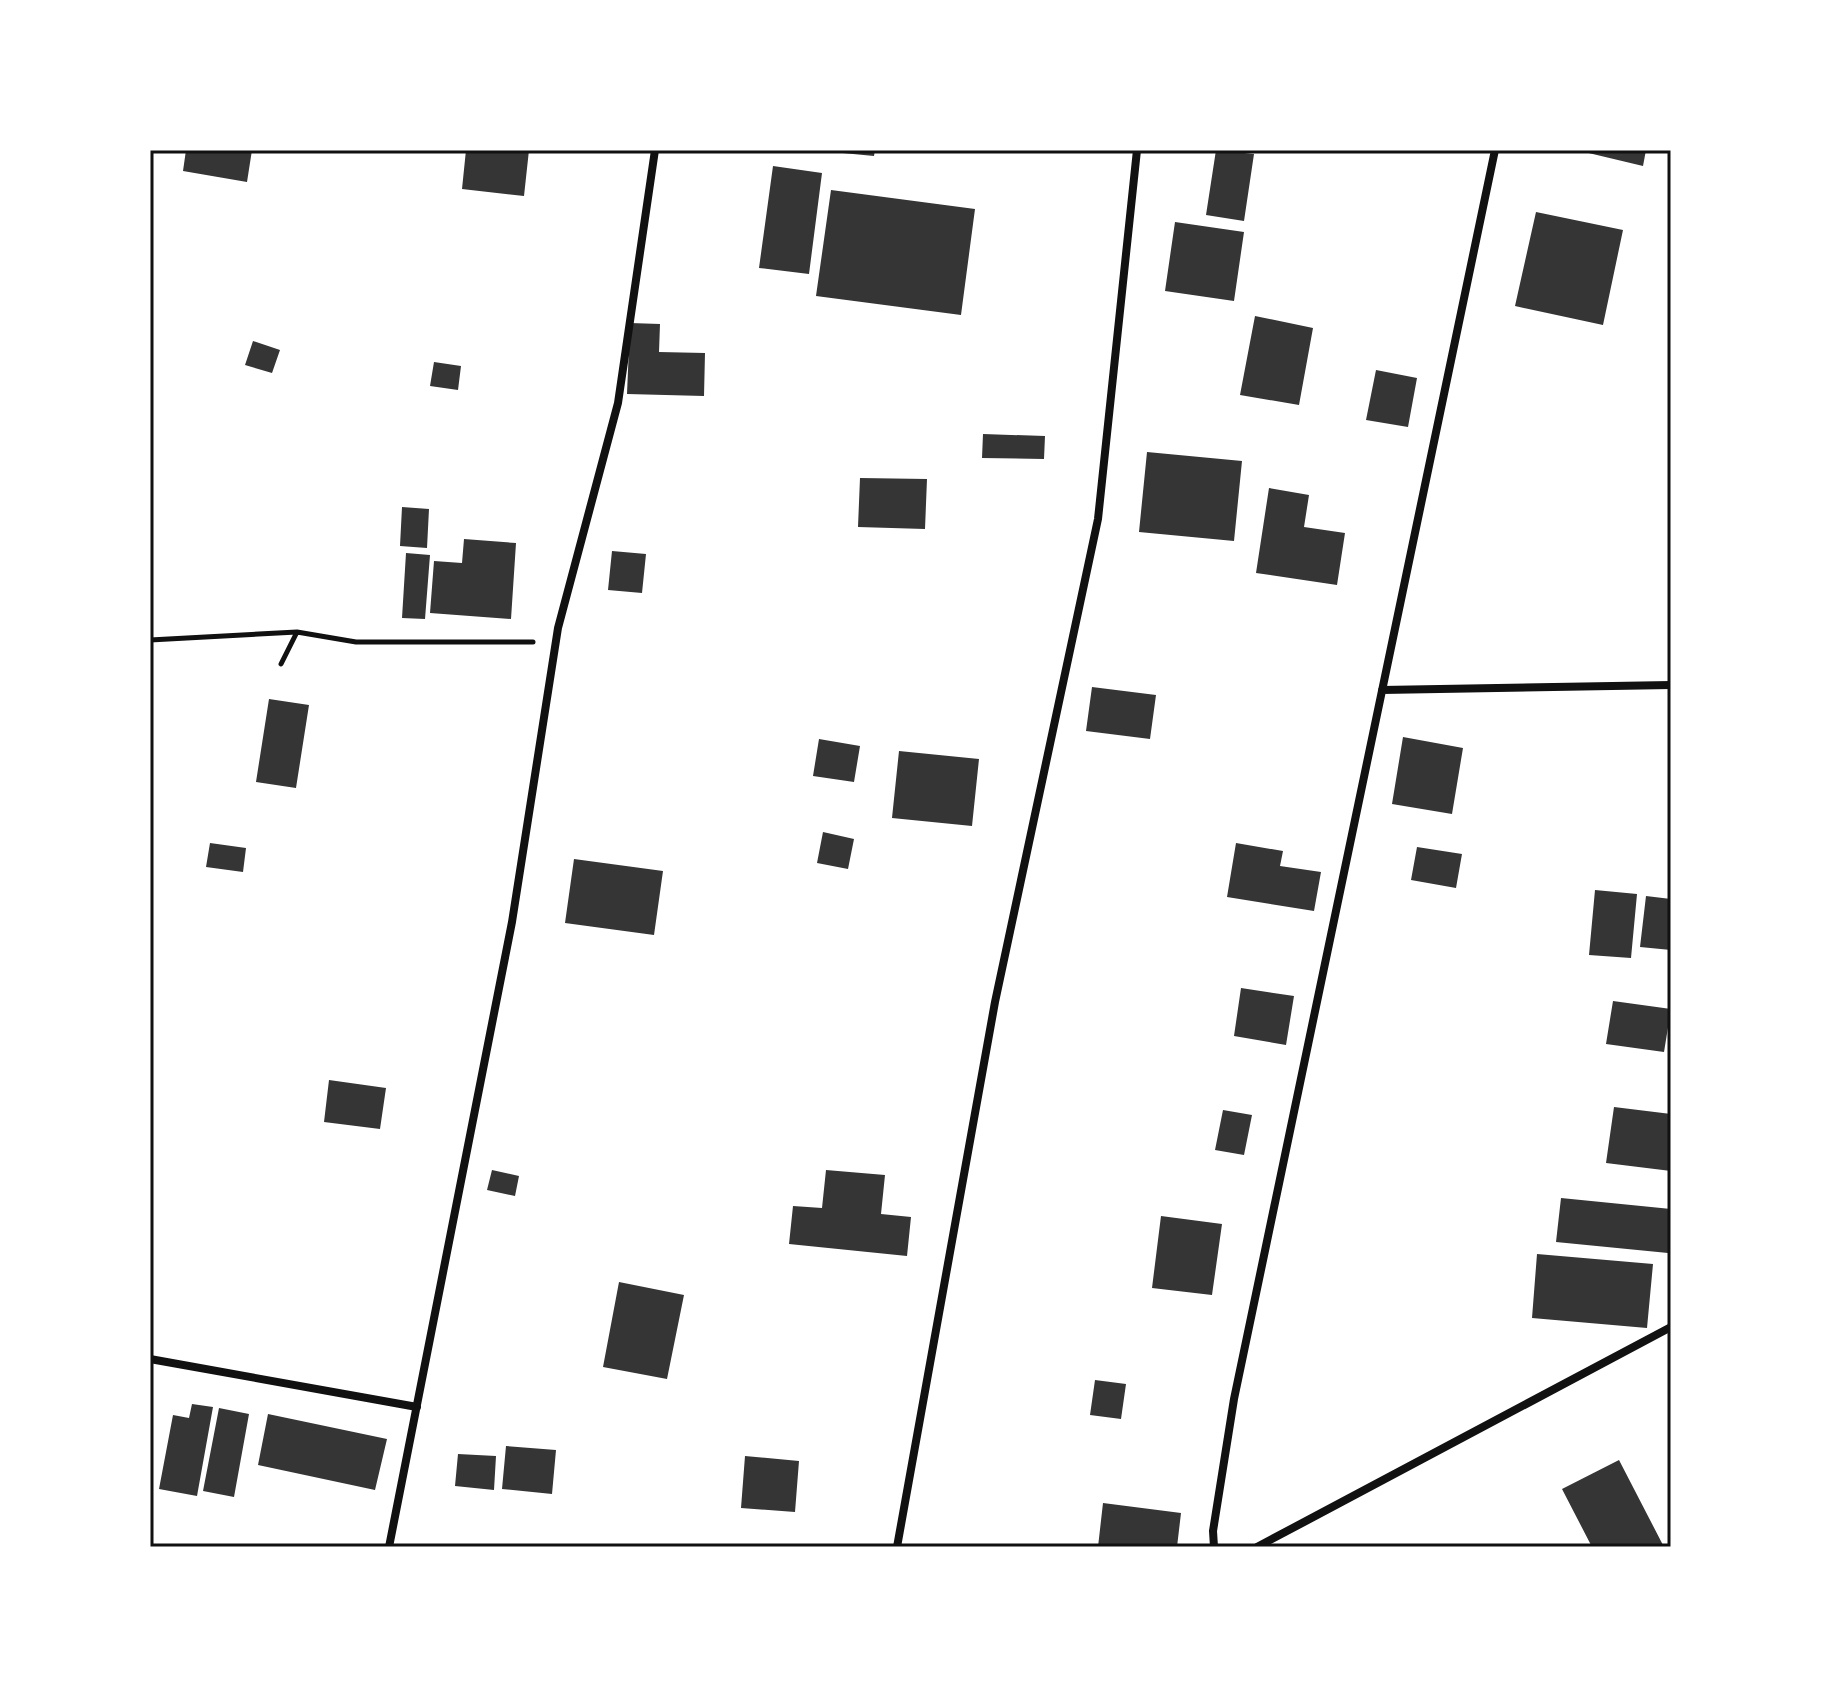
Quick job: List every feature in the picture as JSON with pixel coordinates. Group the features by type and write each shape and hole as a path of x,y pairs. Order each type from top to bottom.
{"street":[{"path":"389,1547 512,922 558,628 618,403 655,150"},
{"path":"897,1547 995,1002 1098,519 1137,150"},
{"path":"1214,1547 1213,1531 1234,1399 1495,150"},
{"path":"1382,690 1671,685"},
{"path":"1257,1547 1671,1327"},
{"path":"150,1359 417,1407"}],"path":[{"path":"150,640 297,632 356,642 525,644 535,642 558,628"},
{"path":"281,664 297,632"}],"building":[{"path":"186,150 252,150 247,182 183,171"},
{"path":"466,150 529,150 524,196 462,189"},
{"path":"832,150 875,150 874,156"},
{"path":"1216,150 1254,154 1244,221 1206,215"},
{"path":"1576,150 1646,150 1643,166"},
{"path":"773,166 822,173 809,274 759,268"},
{"path":"831,190 975,209 961,315 816,296"},
{"path":"1536,212 1623,230 1603,325 1515,306"},
{"path":"1175,222 1244,232 1234,301 1165,291"},
{"path":"1255,316 1313,328 1299,405 1240,395"},
{"path":"630,323 660,324 659,352 705,353 704,396 627,394"},
{"path":"253,341 280,350 272,373 245,365"},
{"path":"434,362 461,366 458,390 430,386"},
{"path":"1376,370 1417,378 1408,427 1366,420"},
{"path":"983,434 1045,436 1044,459 982,458"},
{"path":"1147,452 1242,461 1234,541 1139,532"},
{"path":"860,478 927,479 925,529 858,527"},
{"path":"1269,488 1309,495 1304,527 1345,533 1337,585 1256,573"},
{"path":"402,507 429,509 427,548 400,546"},
{"path":"464,539 516,543 511,619 430,613 434,561 462,563"},
{"path":"612,551 646,554 642,593 608,590"},
{"path":"406,553 430,555 425,619 402,618"},
{"path":"1092,687 1156,695 1150,739 1086,731"},
{"path":"269,699 309,705 296,788 256,782"},
{"path":"1403,737 1463,748 1452,814 1392,804"},
{"path":"819,739 860,746 854,782 813,776"},
{"path":"899,751 979,759 972,826 892,818"},
{"path":"823,832 854,839 848,869 817,863"},
{"path":"210,843 246,848 243,872 206,867"},
{"path":"1236,843 1283,851 1280,866 1321,872 1314,911 1227,897"},
{"path":"1417,847 1462,854 1456,888 1411,880"},
{"path":"574,859 663,871 654,935 565,923"},
{"path":"1595,890 1637,894 1631,958 1589,955"},
{"path":"1646,896 1671,899 1671,950 1640,947"},
{"path":"1241,988 1294,996 1286,1045 1234,1036"},
{"path":"1613,1001 1671,1009 1664,1052 1606,1044"},
{"path":"329,1080 386,1088 380,1129 324,1122"},
{"path":"1614,1107 1671,1114 1671,1171 1606,1163"},
{"path":"1223,1110 1252,1115 1244,1155 1215,1150"},
{"path":"492,1170 519,1176 515,1196 487,1190"},
{"path":"826,1170 885,1175 881,1214 911,1217 907,1256 789,1244 793,1206 822,1208"},
{"path":"1561,1198 1671,1209 1668,1253 1556,1242"},
{"path":"1161,1216 1222,1224 1212,1295 1152,1288"},
{"path":"1537,1254 1653,1264 1647,1328 1532,1318"},
{"path":"619,1282 684,1295 667,1379 603,1367"},
{"path":"1095,1380 1126,1384 1121,1419 1090,1415"},
{"path":"192,1404 213,1407 197,1496 159,1489 173,1415 189,1418"},
{"path":"219,1408 249,1414 234,1497 203,1491"},
{"path":"268,1414 387,1439 375,1490 258,1465"},
{"path":"506,1446 556,1450 552,1494 502,1489"},
{"path":"458,1454 496,1456 494,1490 455,1486"},
{"path":"745,1456 799,1461 795,1512 741,1508"},
{"path":"1619,1460 1664,1547 1592,1547 1562,1489"},
{"path":"1103,1503 1181,1513 1177,1547 1098,1547"}]}
